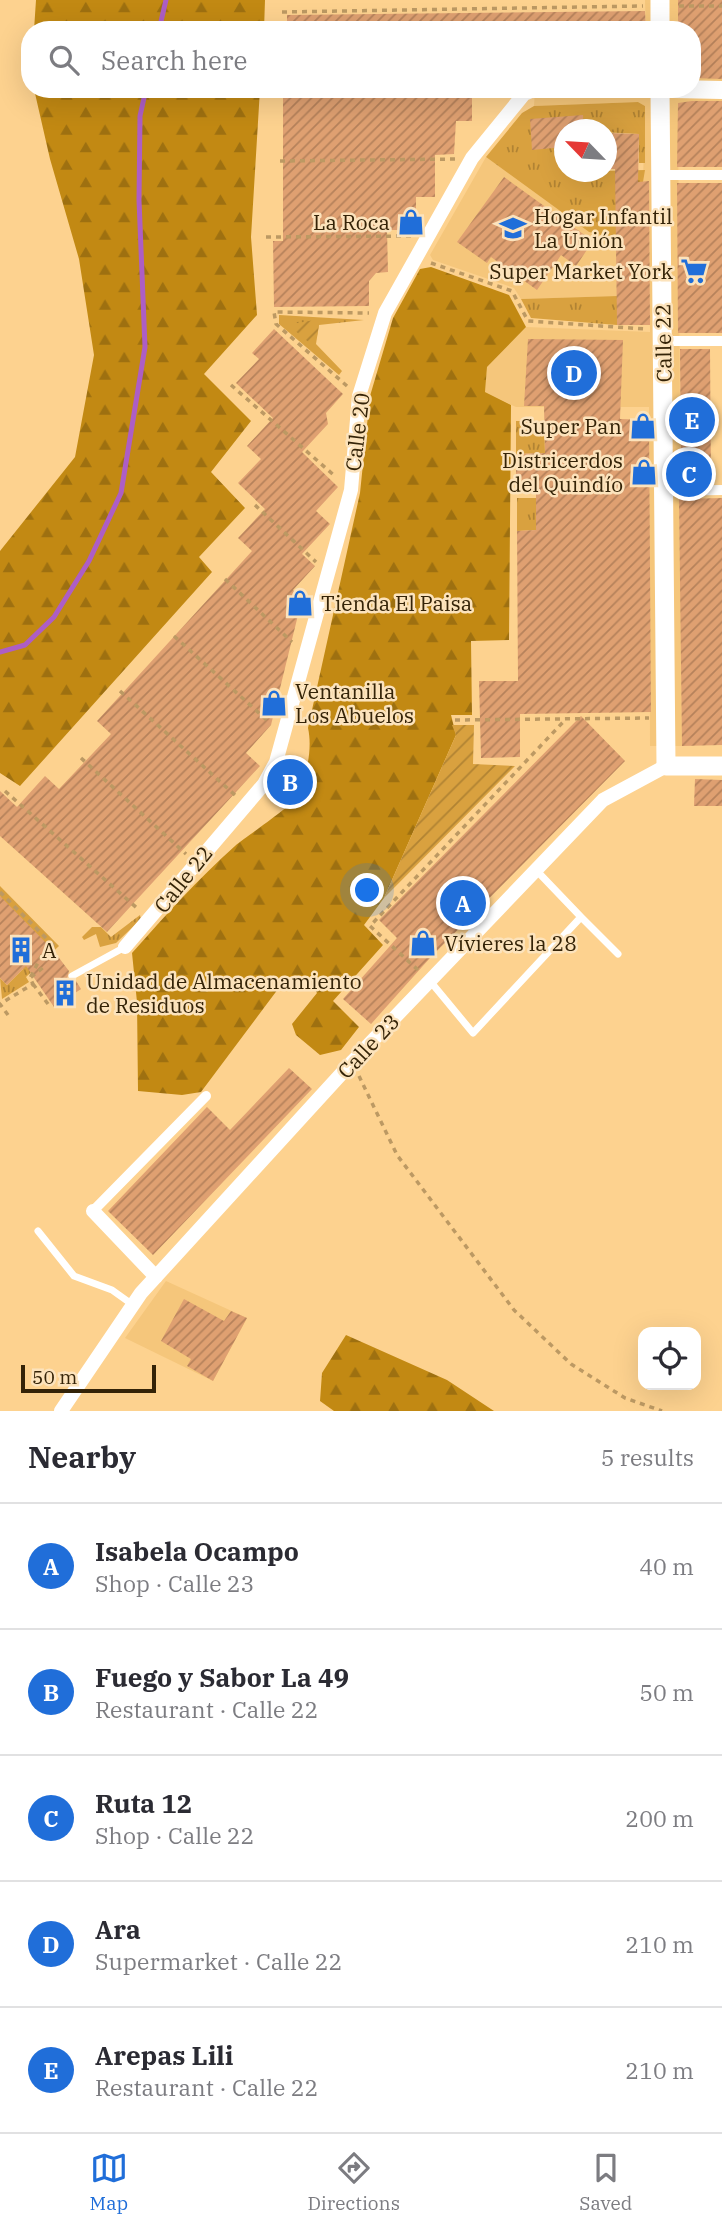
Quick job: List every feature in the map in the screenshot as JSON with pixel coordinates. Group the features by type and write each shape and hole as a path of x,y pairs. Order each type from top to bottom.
{"main road":[{"path":"660,3 660,21"},
{"name":"Calle 22","path":"660,98 666,766"},
{"name":"Calle 23","path":"666,766 722,766"}],"street":[{"path":"701,90 722,90"},
{"name":"Calle 20","path":"276,762 351,489 359,396 385,313 472,158 525,98"},
{"path":"660,175 722,175"},
{"path":"663,335 722,341"},
{"path":"663,491 722,490"},
{"name":"Calle 22","path":"125,947 264,784 276,762"},
{"name":"Calle 23","path":"65,1407 133,1305 156,1277 353,1061 603,800 637,779 666,766"},
{"path":"156,1277 93,1210 206,1096"}],"lane":[{"path":"537,870 618,954"},
{"path":"430,981 473,1033 582,917"},
{"name":"Calle 22","path":"72,976 125,947"},
{"path":"38,1231 74,1276 112,1290 133,1305"}],"path":[{"path":"282,12 660,3 722,6"},
{"path":"280,161 472,158"},
{"path":"266,237 427,236"},
{"path":"416,257 512,291 528,321 663,335"},
{"path":"359,396 276,324 274,312 385,313"},
{"path":"231,385 351,489"},
{"path":"255,506 328,573"},
{"path":"225,579 306,656"},
{"path":"174,636 284,736"},
{"path":"120,691 245,804"},
{"path":"455,720 666,718"},
{"path":"430,981 370,926 566,719"},
{"path":"81,758 195,862"},
{"path":"5,791 150,919"},
{"path":"0,892 53,945 44,951 30,978"},
{"path":"30,978 45,966"},
{"path":"30,978 51,1008"},
{"path":"8,1015 0,1003 33,984"},
{"path":"353,1061 397,1155 514,1310 571,1364 625,1398 662,1411"}],"shaded area":[{"path":"645,0 678,0 678,21 646,21"},
{"path":"701,78 722,78 722,103 678,104 682,746 650,746 649,407 516,407 485,392 487,367 526,327 650,332 649,182 643,182 645,106 638,102 534,106 534,98 701,98"},
{"name":"Hogar Infantil La Unión","path":"486,157 589,232 617,239 617,296 521,299 514,288 433,260 430,255"},
{"path":"166,1281 247,1318 213,1381 125,1338"}],"green space":[{"path":"36,0 265,0 264,21 35,21"},
{"path":"36,98 259,98 251,237 257,315 204,374 251,421 211,472 245,508 199,557 212,572 20,786 0,773 0,551 75,457 94,355 79,259 50,159"},
{"path":"638,102 645,106 645,163 639,163 639,134 617,133 617,119 554,119 554,182 616,182 617,239 589,232 486,157 522,113 534,106"},
{"path":"645,170 643,182 617,182 617,171"},
{"path":"431,267 509,295 526,327 487,367 485,392 511,405 509,640 471,641 472,715 451,715 456,735 384,898 364,925 383,945 333,1001 359,1027 341,1050 320,1055 296,1035 292,1024 317,993 305,980 287,977 201,1092 182,1095 138,1091 137,1002 132,953 208,871 235,846 291,803 298,792 305,775 309,755 308,728 360,493 370,396 393,318 420,269"},
{"path":"617,296 617,325 531,318 521,299"},
{"path":"279,315 364,320 319,325 316,344 342,371 339,375 279,324"},
{"path":"320,319 317,336 312,345 293,329 292,324"},
{"path":"516,421 544,421 545,453 516,454"},
{"path":"517,498 536,498 536,530 517,531"},
{"path":"452,725 474,725 473,764 515,766 384,898 456,735"},
{"path":"0,886 59,946 26,977 29,982 2,999 0,978 7,985 23,969 0,896"},
{"path":"140,915 141,919 116,943 100,947 96,934 84,940 82,937 92,927 101,927 111,937"},
{"path":"346,1335 447,1380 494,1411 334,1411 320,1401 322,1373"}],"building":[{"path":"678,0 722,0 722,79 701,78 701,21 678,21"},
{"path":"645,11 646,21 287,21 287,15"},
{"path":"283,98 472,98 472,121 456,121 454,154 435,155 435,197 416,197 416,230 387,230 388,272 376,273 369,281 369,306 274,307 273,241 283,241"},
{"path":"722,101 722,167 677,167 678,103"},
{"path":"583,115 583,119 554,119 554,148 532,150 530,119"},
{"path":"617,133 639,134 638,182 649,181 650,325 617,325"},
{"path":"504,177 593,241 576,266 561,255 537,290 491,257 487,263 457,242"},
{"path":"677,183 722,183 722,333 678,333"},
{"path":"274,329 343,394 326,413 328,424 302,452 338,487 316,511 330,524 302,554 315,566 293,590 307,603 299,611 271,725 246,753 260,766 107,932 0,836 0,791 17,807 45,776 59,789 111,734 97,721 252,551 238,538 265,509 238,483 261,459 247,446 273,418 236,383 259,359 252,353"},
{"path":"528,339 623,340 620,419 649,420 651,712 520,714 520,757 481,758 479,681 518,681 517,531 536,530 536,487 516,487 516,454 545,453 544,406 524,406"},
{"path":"680,349 710,349 711,482 681,483"},
{"path":"722,498 722,745 682,746 679,499"},
{"path":"581,716 625,761 430,958 371,1024 343,999 397,938 379,920"},
{"path":"695,779 722,780 722,806 694,806"},
{"path":"0,896 53,950 69,971 67,979 76,981 81,989 54,1007 26,966 7,985 0,978"},
{"path":"289,1068 312,1089 153,1255 108,1211 207,1107 230,1130"},
{"path":"184,1299 224,1321 231,1311 247,1318 213,1381 187,1366 191,1359 161,1341"}],"waterway":[{"path":"161,21 166,0"},
{"path":"0,652 25,645 54,617 89,561 121,493 145,347 139,200 140,116 144,98"}],"place":[{"name":"La Roca","path":"411,222"},
{"name":"Hogar Infantil La Unión","path":"513,228"},
{"name":"Super Market York","path":"694,271"},
{"name":"Ara","path":"574,373"},
{"name":"Arepas Lili","path":"692,420"},
{"name":"Super Pan","path":"643,426"},
{"name":"Districerdos del Quindío","path":"644,472"},
{"name":"Ruta 12","path":"689,474"},
{"name":"Tienda El Paisa","path":"300,603"},
{"name":"Ventanilla Los Abuelos","path":"274,703"},
{"name":"Fuego y Sabor La 49","path":"290,782"},
{"name":"Isabela Ocampo","path":"463,903"},
{"name":"Vívieres la 28","path":"423,943"},
{"name":"A","path":"21,950"},
{"name":"Unidad de Almacenamiento de Residuos","path":"65,993"}]}
